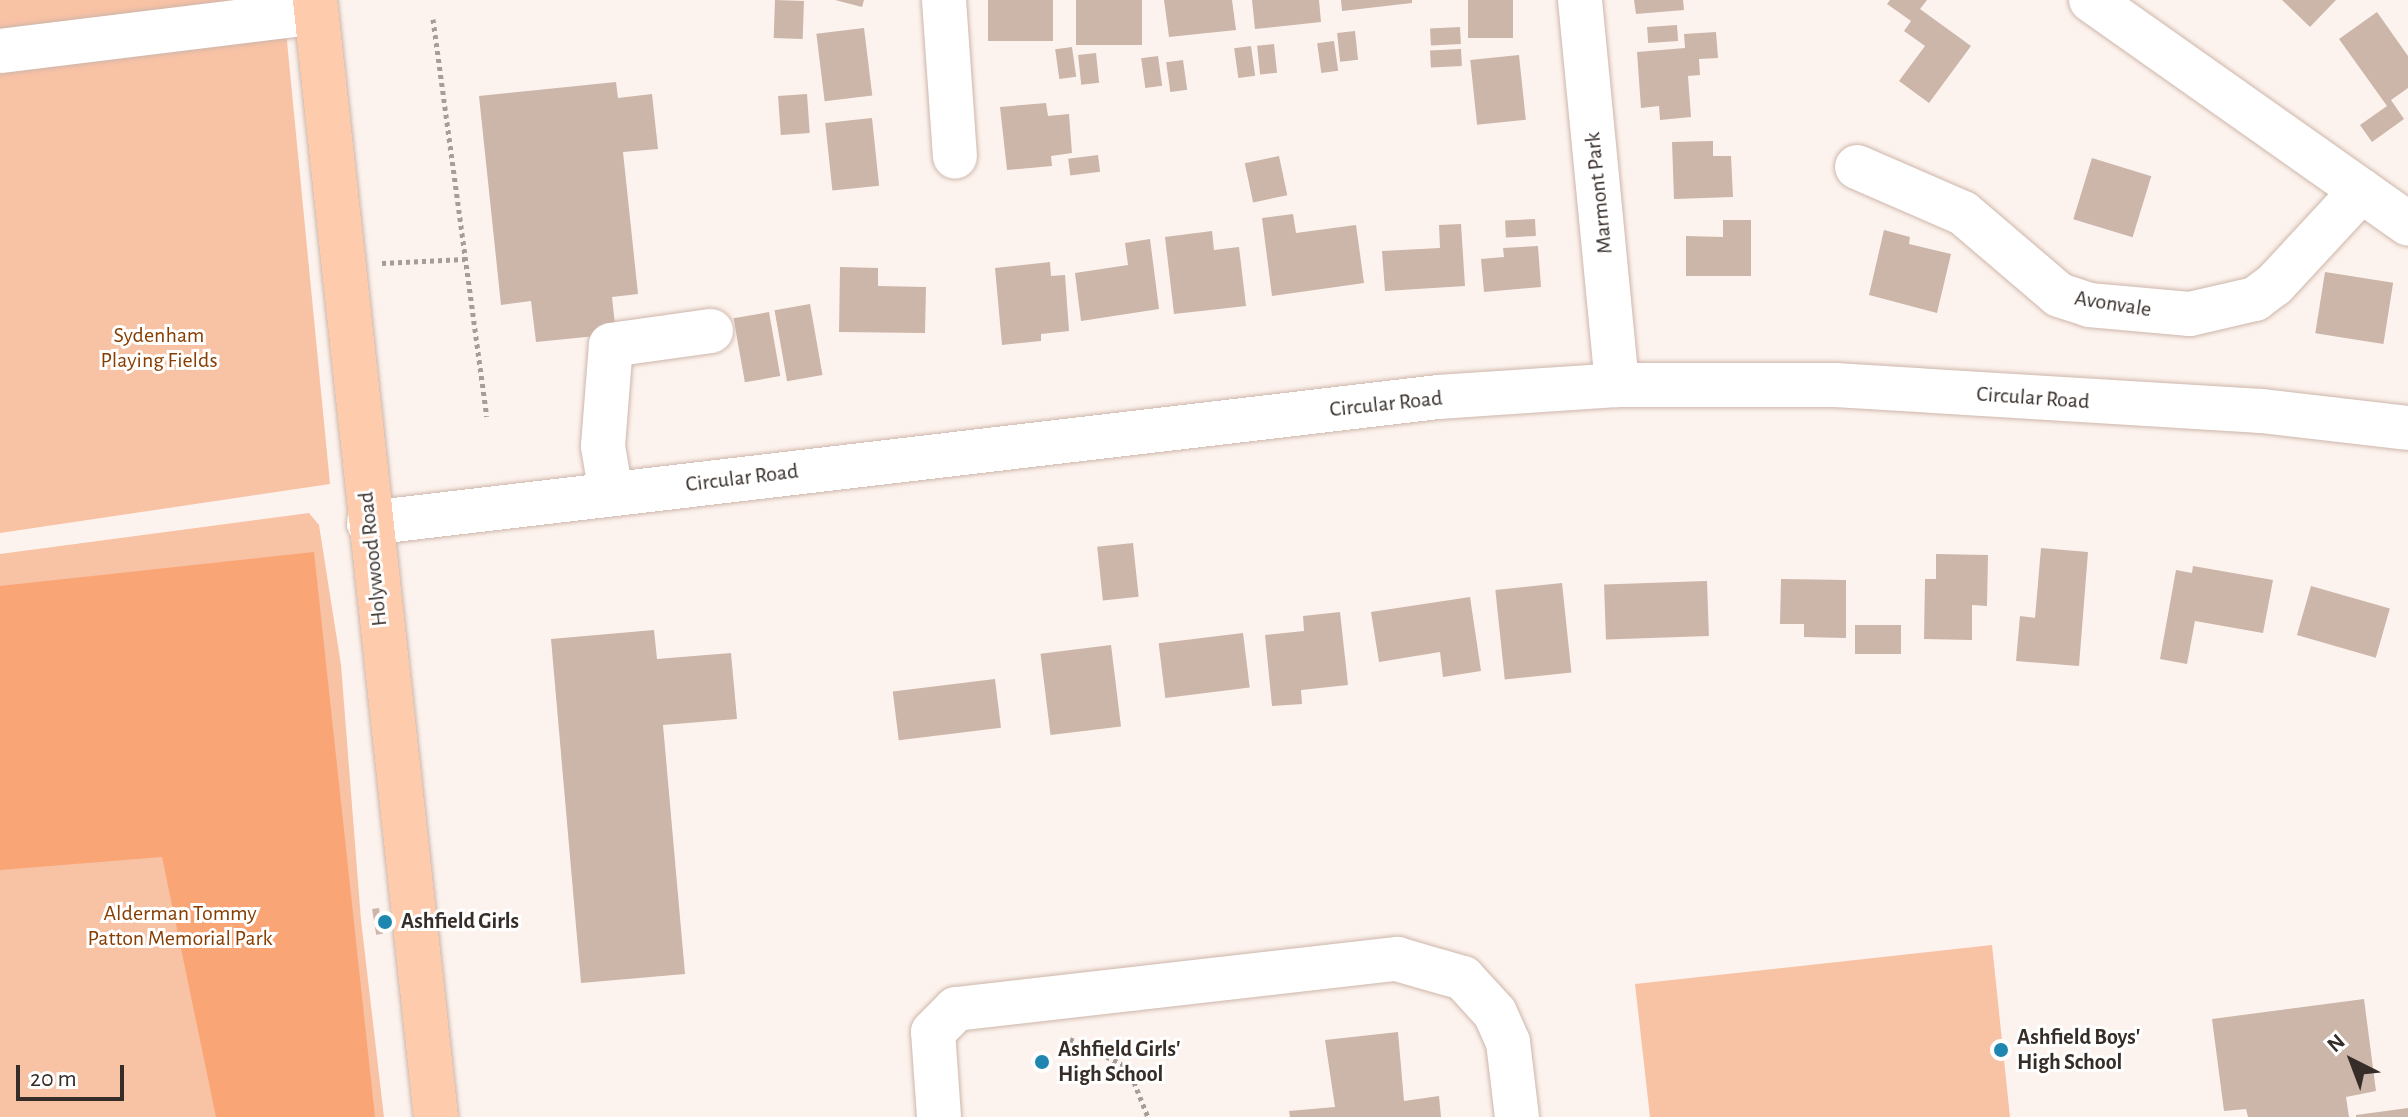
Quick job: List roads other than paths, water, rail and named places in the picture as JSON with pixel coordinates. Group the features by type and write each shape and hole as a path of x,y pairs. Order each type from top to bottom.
{"main road":[{"name":"Holywood Road","path":"316,6 369,523 436,1117"}],"street":[{"path":"944,0 955,157"},
{"name":"Marmont Park","path":"1580,0 1617,385"},
{"path":"2091,0 2408,224"},
{"path":"0,51 316,6"},
{"name":"Avonvale","path":"1857,167 1963,213 2059,295 2089,305 2190,314 2255,299 2275,284 2361,191"},
{"path":"611,494 603,446 611,345 711,331"},
{"name":"Circular Road","path":"369,523 1438,397 1617,385 1835,385 2261,411 2408,428"},
{"path":"939,1117 933,1032 956,1009 1397,959 1463,978 1495,1013 1508,1042 1517,1117"}],"place":[{"name":"Ashfield Girls","path":"385,922"},
{"name":"Ashfield Boys' High School","path":"2001,1050"},
{"name":"Ashfield Girls' High School","path":"1042,1062"}],"park label":[{"name":"Sydenham Playing Fields","path":"159,348"},
{"name":"Alderman Tommy Patton Memorial Park","path":"180,926"}]}
